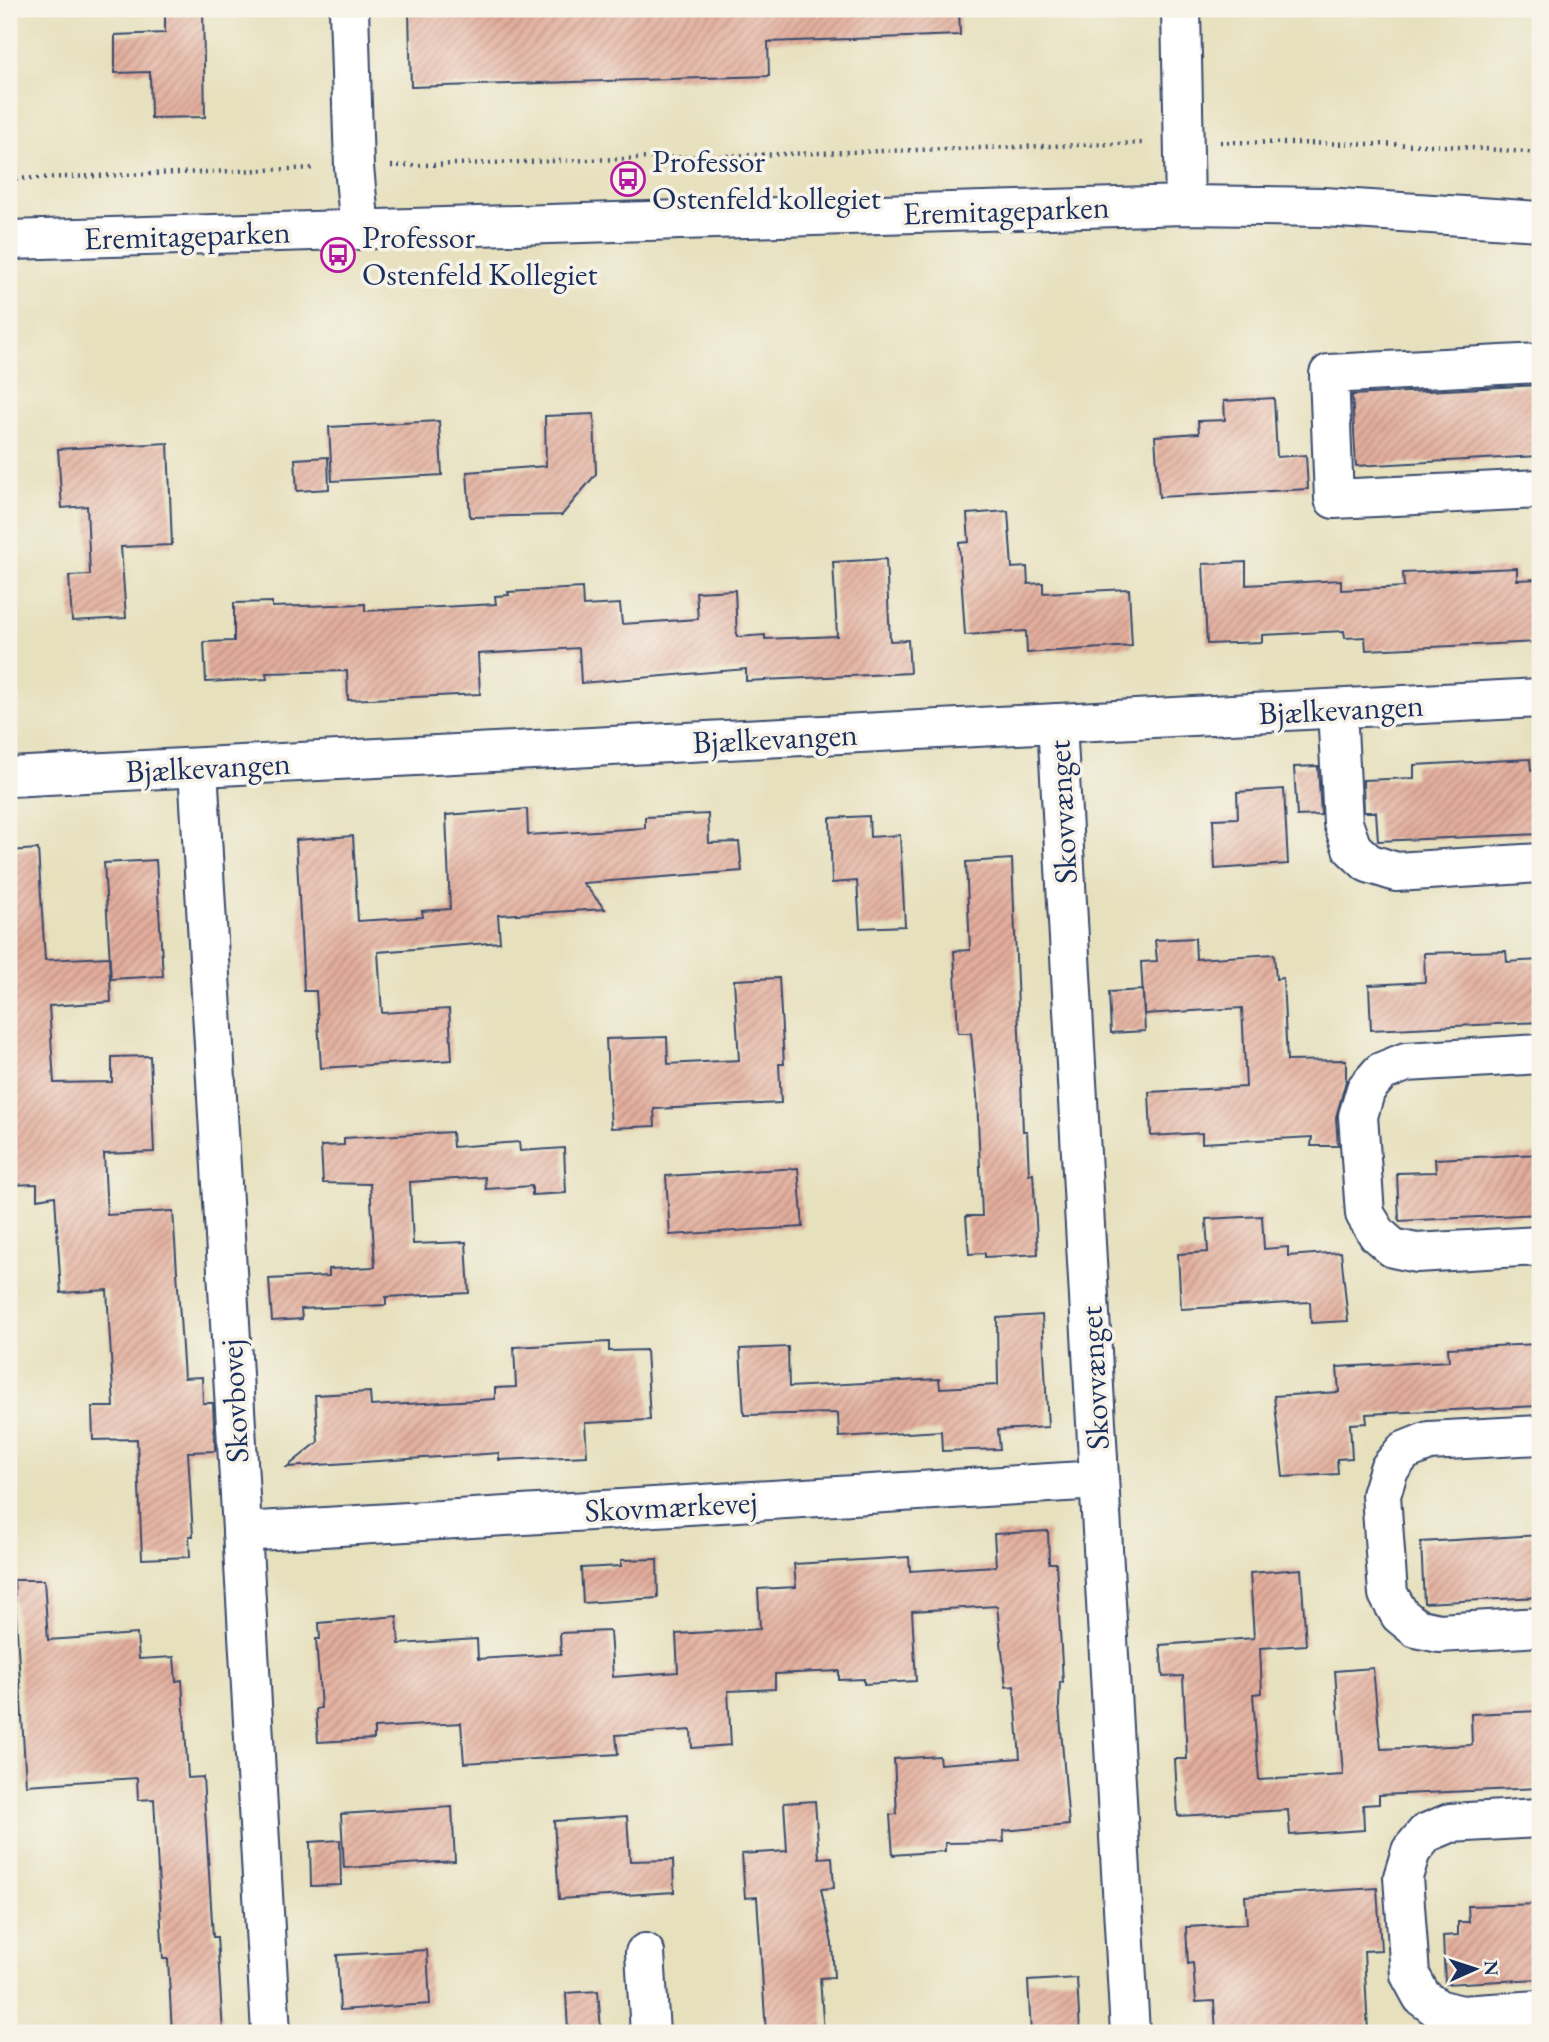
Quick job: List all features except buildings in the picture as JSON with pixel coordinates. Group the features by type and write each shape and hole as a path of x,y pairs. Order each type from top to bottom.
{"street":[{"path":"349,9 354,167 360,230"},
{"path":"1181,9 1185,205"},
{"name":"Eremitageparken","path":"9,240 1185,205 1324,207 1540,221"},
{"path":"1540,363 1329,374 1334,499 1540,489"},
{"name":"Bjælkevangen","path":"9,777 1540,698"},
{"path":"1338,709 1343,823 1352,848 1368,863 1396,872 1540,863"},
{"name":"Skovvænget","path":"1057,723 1130,2033"},
{"name":"Skovbovej","path":"198,768 271,2033"},
{"path":"1540,1054 1406,1062 1381,1072 1366,1089 1358,1115 1365,1214 1378,1235 1393,1248 1416,1253 1540,1246"},
{"path":"1540,1435 1429,1441 1404,1451 1390,1469 1381,1495 1388,1594 1400,1615 1416,1628 1439,1633 1540,1627"},
{"name":"Skovmærkevej","path":"242,1532 1100,1480"},
{"path":"1540,1818 1451,1823 1426,1833 1411,1851 1402,1877 1410,1975 1422,1997 1438,2009 1461,2015 1540,2010"},
{"path":"645,1953 650,2033"}],"path":[{"path":"9,179 1184,142 1431,145 1540,153"}],"place":[{"name":"Professor Ostenfeld kollegiet","path":"628,179"},
{"name":"Professor Ostenfeld Kollegiet","path":"338,255"}]}
